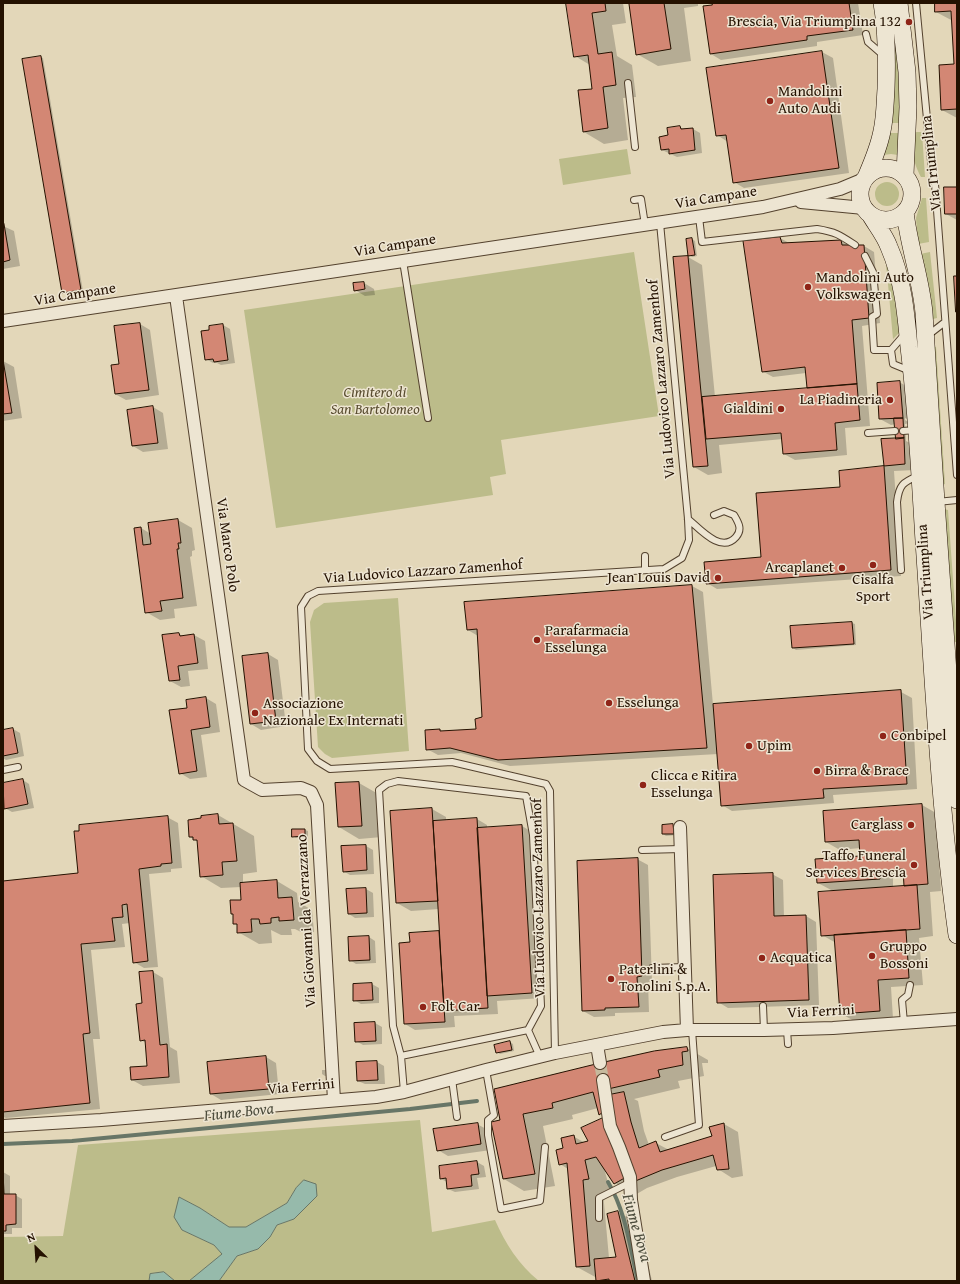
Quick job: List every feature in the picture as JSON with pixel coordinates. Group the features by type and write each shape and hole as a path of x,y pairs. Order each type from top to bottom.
{"main road":[{"name":"Via Triumplina","path":"882,3 886,24 885,103 882,130 877,152 866,177 861,184 860,197 889,246 894,258 899,274 908,330 912,372 910,430 920,475 942,792 951,890 957,935"},
{"name":"Via Triumplina","path":"899,3 907,72 908,107 905,175"},
{"name":"Via Triumplina","path":"866,177 873,171 886,167 899,170 905,175 912,187 913,194 909,207 905,212 923,302 936,502 954,728 957,793"},
{"path":"868,212 877,218 888,220 894,219 905,212"}],"street":[{"name":"Via Campane","path":"3,321 699,217 792,201 840,190 866,177"},
{"name":"Via Campane","path":"792,201 868,212"},
{"name":"Via Marco Polo","path":"176,296 244,780 262,790"},
{"name":"Via Giovanni da Verrazzano","path":"262,790 301,788 311,792 317,805 334,1100"},
{"path":"680,827 685,967 689,1030"},
{"name":"Via Ferrini","path":"3,1126 101,1120 376,1097 404,1092 555,1053 663,1032 689,1030 787,1030 957,1019"},
{"path":"597,1045 600,1063"},
{"path":"602,1080 610,1126 629,1173 631,1200 644,1281"}],"lane":[{"name":"Via Triumplina","path":"916,3 931,160 935,184 957,474"},
{"path":"866,34 868,42 886,58"},
{"path":"628,83 635,147"},
{"path":"634,200 641,199 645,225"},
{"path":"699,217 702,243 817,229 840,234 855,246"},
{"name":"Via Ludovico Lazzaro Zamenhof","path":"555,1053 550,791 546,784 452,762 330,770 318,761 308,749 301,607 308,596 318,591 664,569 682,558 689,540 688,519 660,223"},
{"path":"865,256 873,272 877,314 872,317 874,350 891,350"},
{"path":"403,261 428,418"},
{"path":"926,337 945,322"},
{"path":"908,330 891,350 893,364 912,372"},
{"path":"868,432 895,431"},
{"path":"902,570 897,502 898,493 901,486 907,480 920,475"},
{"name":"Via Triumplina","path":"936,502 957,500"},
{"path":"688,519 712,539 722,544 732,542 739,534 740,526 734,515 724,511 714,515"},
{"path":"645,556 645,570"},
{"path":"3,770 18,767"},
{"path":"401,1056 528,1030 541,1006 533,835 526,796 398,781 387,784 379,790 394,1026 401,1056 404,1092"},
{"path":"642,850 681,849"},
{"path":"652,968 685,967"},
{"path":"904,1023 902,1000 908,995 910,984"},
{"path":"763,1006 764,1030"},
{"path":"528,1030 540,1057"},
{"path":"665,1137 699,1125 689,1030"},
{"path":"787,1030 788,1044"},
{"path":"486,1070 494,1115 488,1120 488,1135 500,1208 540,1201 545,1147"},
{"path":"452,1079 457,1117"},
{"path":"599,1218 599,1198 630,1182"}],"green space":[{"path":"893,33 895,33 900,73 901,123 891,123 894,90"},
{"path":"922,132 925,177 921,177 916,166 914,156 912,133"},
{"path":"889,133 899,133 898,155 883,155"},
{"path":"627,149 631,174 563,185 559,159"},
{"path":"887,182 892,183 898,189 898,199 892,205 887,206 882,205 876,199 875,194 876,189 882,183"},
{"path":"922,198 926,198 929,242 918,244 916,218"},
{"name":"Cimitero di San Bartolomeo","path":"634,252 659,416 501,440 506,474 490,477 493,495 276,528 244,310"},
{"path":"930,252 937,318 933,319 920,254"},
{"path":"889,265 900,329 899,333 893,339 886,267"},
{"path":"933,346 936,347 945,484 942,485"},
{"path":"944,509 948,510 957,642 953,642"},
{"path":"398,598 409,751 332,758 318,747 310,622 314,610 324,603"},
{"path":"420,1120 432,1232 495,1220 513,1253 525,1268 539,1281 219,1281 237,1256 258,1249 270,1237 277,1225 294,1219 296,1188 287,1203 246,1227 229,1227 200,1208 179,1197 182,1230 214,1245 223,1254 189,1281 175,1281 164,1272 150,1274 149,1281 3,1281 3,1237 63,1236 78,1145"}],"shaded area":[{"path":"304,1180 316,1184 317,1196 294,1219 277,1225 270,1237 258,1249 237,1256 219,1281 189,1281 222,1254 214,1245 182,1230 174,1217 179,1197 200,1208 229,1227 246,1227 287,1203 296,1188"},
{"path":"164,1272 175,1281 149,1281 150,1274"}],"building":[{"path":"566,3 605,3 606,11 592,13 598,54 612,52 616,85 603,87 608,128 583,132 578,90 592,89 588,55 574,57"},
{"path":"664,3 671,49 636,55 629,4"},
{"path":"712,3 849,3 853,30 807,36 807,40 710,54 703,6 712,5"},
{"path":"935,3 957,3 957,109 941,110 939,65 954,64 951,11 935,12"},
{"name":"Mandolini Auto Audi","path":"822,51 839,168 733,183 726,135 716,136 706,68"},
{"path":"41,56 81,290 62,293 22,59"},
{"path":"680,126 681,129 693,128 695,150 669,154 669,149 661,150 659,137 668,135 667,128"},
{"path":"944,187 957,187 957,214 945,214"},
{"path":"4,224 10,260 3,262 3,225"},
{"name":"Mandolini Auto Volkswagen","path":"780,237 782,243 841,240 842,245 864,245 869,318 852,320 857,384 807,388 805,367 762,372 743,241"},
{"path":"692,238 695,255 688,256 686,239"},
{"path":"688,256 708,466 693,467 673,257"},
{"path":"954,276 957,276 957,312 956,312"},
{"path":"364,282 365,289 354,291 353,283"},
{"path":"140,323 149,390 115,394 111,365 119,364 114,326"},
{"path":"223,324 228,360 214,362 213,359 205,360 201,331 209,330 209,326"},
{"path":"3,360 12,413 3,414"},
{"name":"La Piadineria","path":"900,381 903,418 879,419 877,383"},
{"name":"Gialdini","path":"857,384 860,420 835,423 837,450 783,454 781,433 706,439 702,397"},
{"path":"153,406 158,443 132,446 127,410"},
{"path":"894,418 903,418 904,438 896,439"},
{"path":"904,438 905,464 884,466 881,439"},
{"path":"884,466 891,570 706,584 704,562 761,557 756,493 840,487 839,471"},
{"path":"178,519 181,543 178,543 179,549 177,549 183,598 160,601 162,611 145,613 134,528 141,527 143,545 151,544 148,523"},
{"path":"692,585 707,748 498,760 450,748 426,750 425,730 440,729 440,731 476,729 475,719 482,717 477,629 467,630 464,602"},
{"path":"852,622 854,644 792,648 790,626"},
{"path":"179,633 180,636 194,634 198,663 178,666 180,680 169,681 162,635"},
{"path":"268,653 276,721 250,724 242,656"},
{"path":"901,690 907,784 823,789 824,798 721,806 713,704"},
{"path":"206,697 210,727 191,730 197,771 179,774 169,710 187,708 186,700"},
{"path":"13,728 18,753 3,756 3,730"},
{"path":"23,779 28,804 4,809 3,783"},
{"path":"359,782 362,826 338,827 335,783"},
{"path":"922,804 928,884 904,886 903,869 879,871 880,879 817,883 815,859 860,856 859,840 825,842 823,811"},
{"path":"432,808 438,901 396,903 390,811"},
{"path":"218,814 219,824 233,823 237,861 222,862 223,875 200,877 197,840 193,840 193,837 189,837 188,820 201,818 201,816"},
{"path":"168,816 172,863 139,869 148,961 133,963 127,904 122,905 123,917 112,918 115,941 81,944 90,1033 83,1034 90,1103 3,1112 3,881 78,873 74,831 79,831 79,825"},
{"path":"477,818 488,1008 444,1011 433,821"},
{"path":"673,824 674,834 662,834 662,825"},
{"path":"522,825 532,993 487,996 477,828"},
{"path":"292,829 305,829 305,836 292,837"},
{"path":"366,845 367,870 343,872 341,846"},
{"path":"638,858 642,976 637,977 639,1007 605,1008 605,1010 582,1011 577,861"},
{"name":"Acquatica","path":"773,873 774,916 806,915 809,1000 717,1003 713,875"},
{"path":"277,880 278,898 292,897 294,920 279,921 279,917 271,918 271,923 260,924 259,919 251,919 252,932 237,933 237,924 233,924 233,914 231,914 230,900 241,900 240,883"},
{"path":"917,885 920,929 821,936 818,892"},
{"path":"366,888 367,913 348,914 346,889"},
{"name":"Gruppo Bossoni","path":"906,930 909,978 878,980 880,1011 840,1014 834,935"},
{"path":"439,931 445,1022 404,1024 399,943 410,942 409,933"},
{"path":"369,936 370,960 349,961 348,937"},
{"path":"153,971 160,1045 167,1044 169,1077 131,1080 130,1067 147,1066 145,1040 140,1041 136,1004 142,1003 139,972"},
{"path":"372,983 373,1000 353,1001 353,984"},
{"path":"375,1022 376,1041 355,1042 354,1023"},
{"path":"510,1041 512,1050 496,1053 494,1045"},
{"path":"687,1047 688,1051 682,1052 683,1065 658,1070 660,1077 608,1089 603,1112 599,1115 593,1092 552,1103 553,1108 523,1114 535,1174 503,1179 491,1122 500,1120 494,1089 654,1051"},
{"path":"266,1056 269,1089 210,1094 207,1062"},
{"path":"377,1061 378,1080 357,1081 356,1062"},
{"path":"624,1092 639,1148 656,1141 660,1152 712,1136 709,1127 724,1123 729,1169 717,1170 713,1155 662,1170 633,1182 615,1127 609,1095"},
{"path":"603,1118 621,1156 628,1176 614,1184 596,1157 585,1160 589,1179 583,1180 590,1266 576,1267 567,1163 559,1165 556,1150 563,1148 561,1138 574,1135 576,1144 588,1141 581,1128"},
{"path":"478,1123 481,1144 437,1151 433,1129"},
{"path":"477,1161 479,1174 471,1175 472,1186 447,1189 446,1178 440,1179 439,1166"},
{"path":"3,1171 4,1194 16,1194 16,1224 6,1225 6,1231 3,1231"},
{"path":"618,1211 635,1281 609,1281 609,1279 596,1281 594,1259 616,1257 607,1214"}],"waterway":[{"name":"Fiume Bova","path":"3,1144 72,1141 410,1109 477,1101"},
{"name":"Fiume Bova","path":"608,1182 619,1205 623,1218 638,1281"}],"tunnel":[{"path":"600,1063 603,1080"}],"place":[{"name":"Brescia, Via Triumplina 132","path":"909,22"},
{"name":"Mandolini Auto Audi","path":"770,101"},
{"name":"Mandolini Auto Volkswagen","path":"808,287"},
{"name":"La Piadineria","path":"890,400"},
{"name":"Gialdini","path":"781,409"},
{"name":"Cisalfa Sport","path":"873,565"},
{"name":"Arcaplanet","path":"842,568"},
{"name":"Jean Louis David","path":"718,578"},
{"name":"Parafarmacia Esselunga","path":"537,640"},
{"name":"Esselunga","path":"609,703"},
{"name":"Associazione Nazionale Ex Internati","path":"255,713"},
{"name":"Conbipel","path":"883,736"},
{"name":"Upim","path":"749,746"},
{"name":"Birra & Brace","path":"817,771"},
{"name":"Clicca e Ritira Esselunga","path":"643,785"},
{"name":"Carglass","path":"911,825"},
{"name":"Taffo Funeral Services Brescia","path":"914,865"},
{"name":"Gruppo Bossoni","path":"872,956"},
{"name":"Acquatica","path":"762,958"},
{"name":"Paterlini & Tonolini S.p.A.","path":"611,979"},
{"name":"Folt Car","path":"423,1007"}]}
